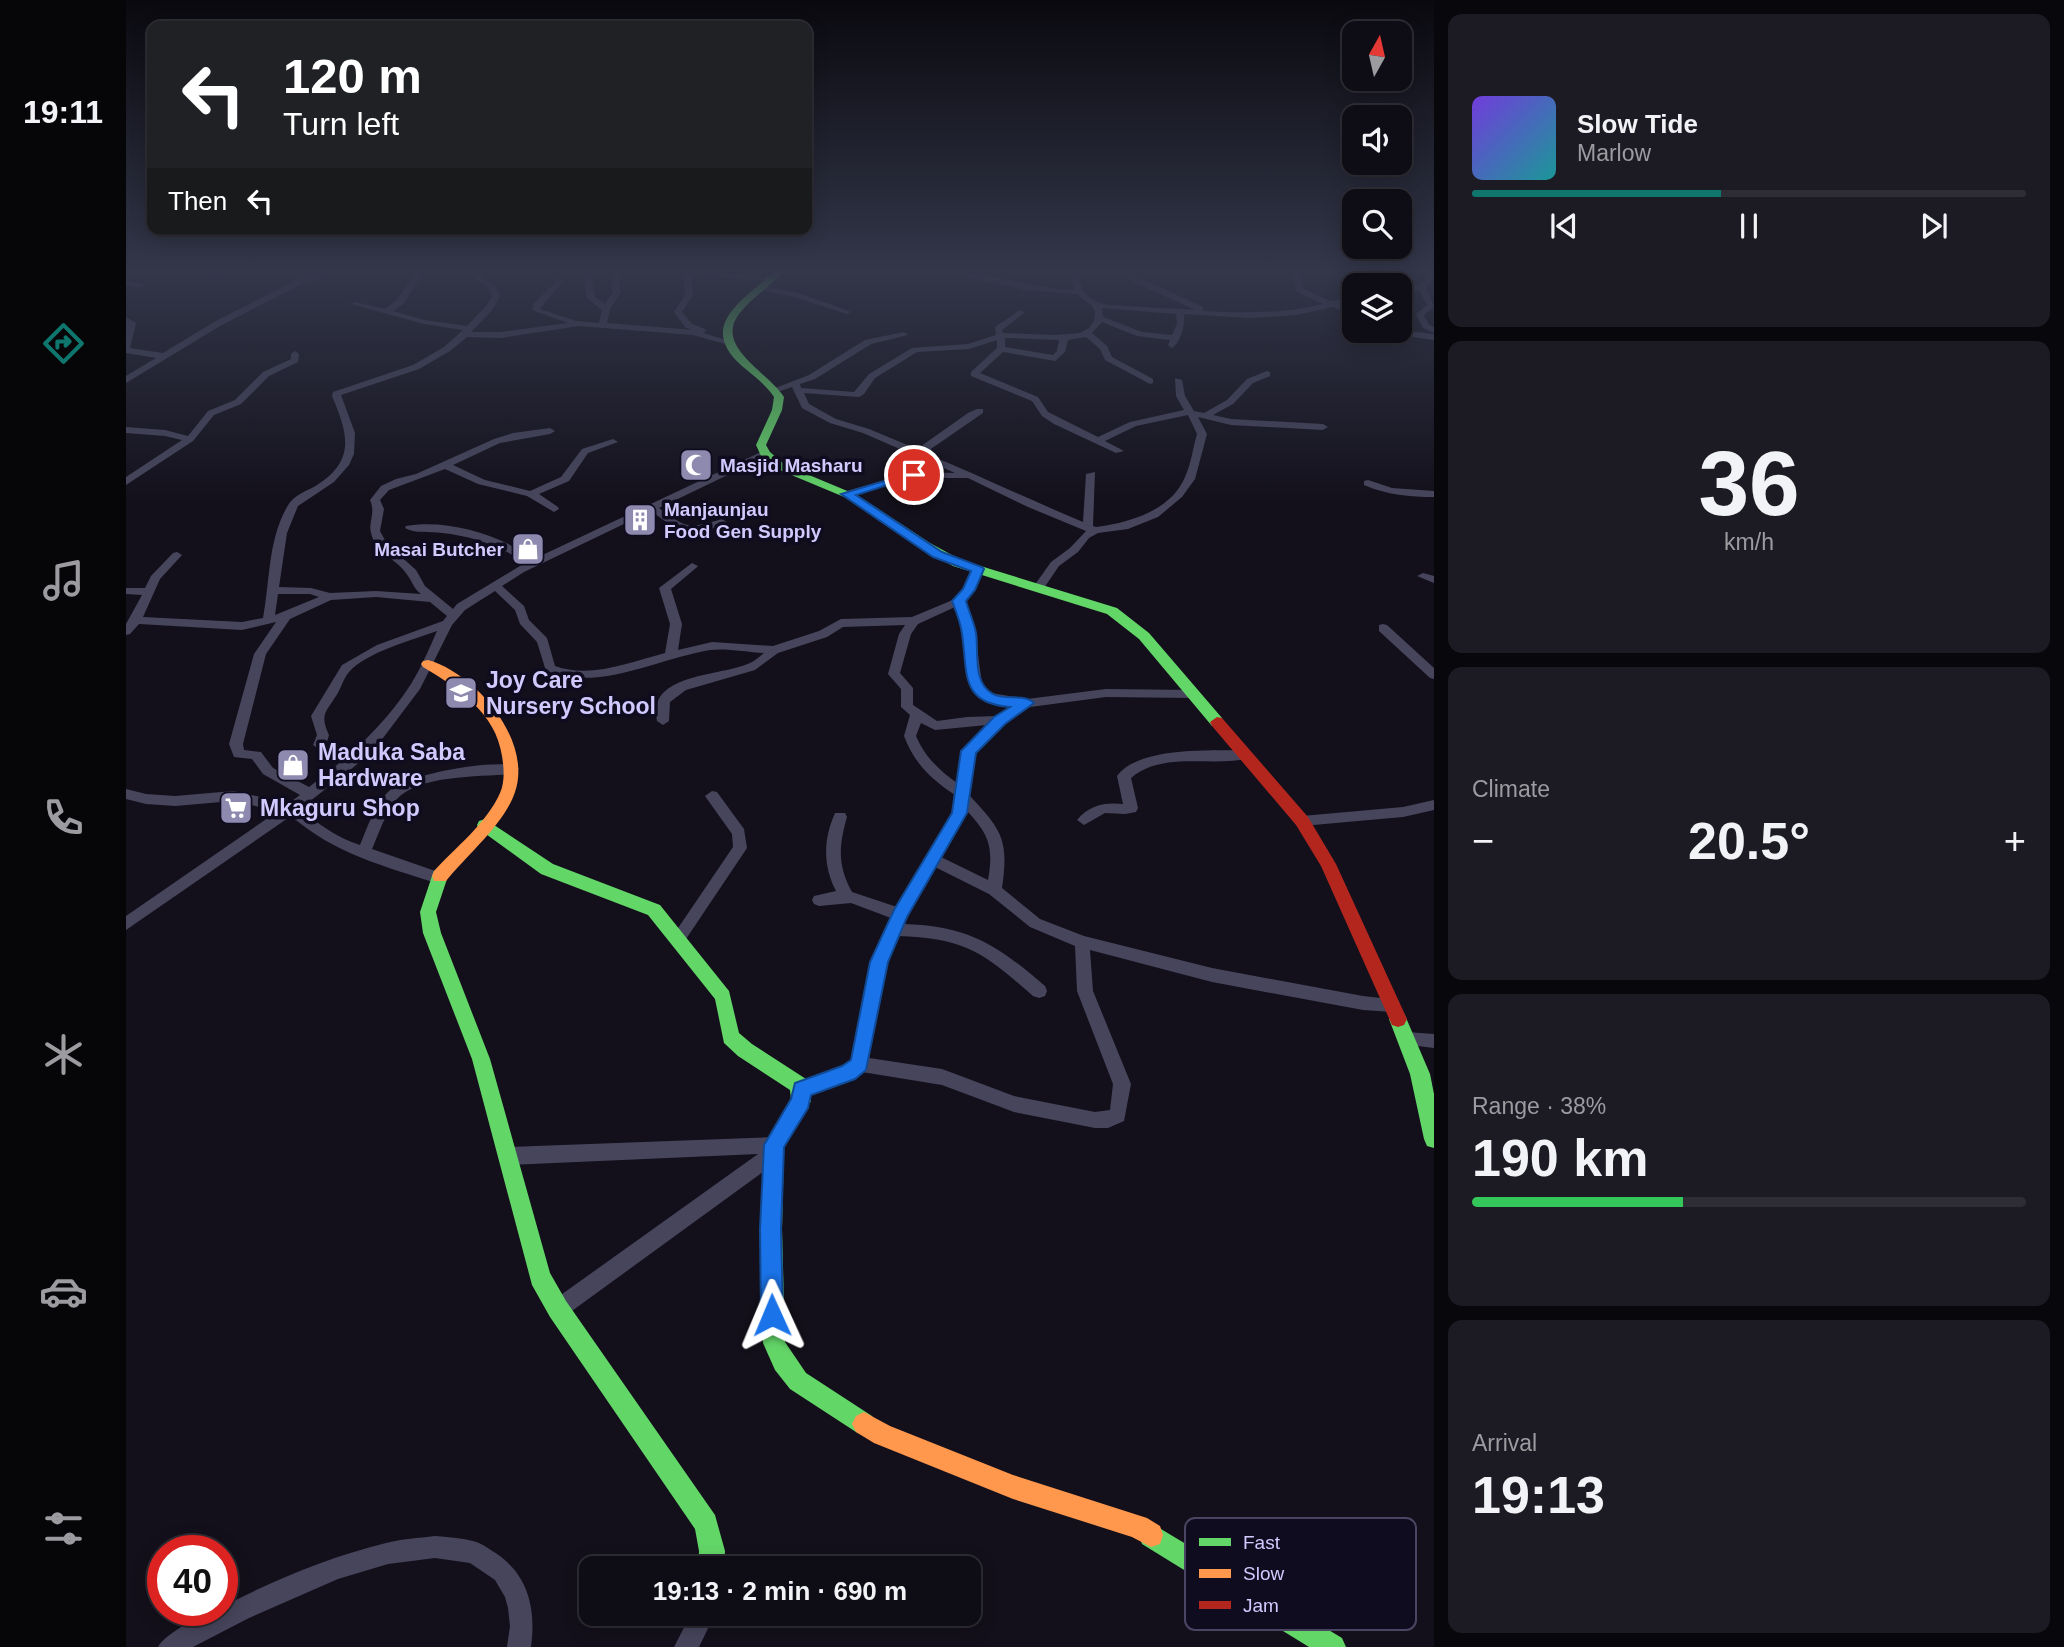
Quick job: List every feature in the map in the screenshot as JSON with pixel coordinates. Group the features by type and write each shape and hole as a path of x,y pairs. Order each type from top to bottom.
{"street":[{"path":"126,349 163,356"},
{"path":"126,380 176,349"},
{"path":"268,621 275,590 280,540 293,505 299,498 337,477 347,460 352,443 336,394 414,370 444,349"},
{"path":"731,349 736,356 765,376 776,389 779,397 777,410 761,445 764,454 780,467 847,494 938,554 1112,611 1144,636 1302,821 1328,864 1407,1039 1420,1074 1434,1139"},
{"path":"796,387 857,349"},
{"path":"776,389 796,387 856,395 872,376 915,350 930,349"},
{"path":"1062,349 1055,358 1001,349 974,374 1035,399 1045,414 1057,422 1119,451"},
{"path":"1105,349 1108,358 1114,363 1144,375 1150,381"},
{"path":"126,482 190,439 211,413 243,400 266,374 295,360 295,354"},
{"path":"1203,416 1230,402 1250,381 1267,374"},
{"path":"796,387 801,401 810,409 1092,529 1124,527 1140,522 1154,515 1178,495 1190,480 1201,444 1200,427 1179,396 1178,380"},
{"path":"918,453 934,445 980,411"},
{"path":"1098,442 1133,424 1188,412 1241,423 1323,427"},
{"path":"126,430 165,433 190,439"},
{"path":"450,619 420,588 412,572 382,546 375,531 379,509 375,500 380,492 392,485 507,438 550,431"},
{"path":"531,494 565,479 585,451 613,442"},
{"path":"320,745 323,735 316,719 319,708 333,692 344,671 400,639 450,619 533,564 764,454"},
{"path":"444,465 482,482 531,494 554,509"},
{"path":"1040,586 1055,564 1092,529 1091,474"},
{"path":"847,494 914,475 969,475"},
{"path":"1368,483 1384,491 1434,494"},
{"path":"652,507 690,531 701,531 722,522"},
{"path":"410,528 439,528 496,541 533,564"},
{"path":"126,631 136,620 155,578 177,555"},
{"path":"671,655 676,624 665,588 692,566"},
{"path":"497,587 520,609 524,621 543,641 547,663 558,671 597,674 720,645 774,650 823,634 841,623 914,621 959,601 969,590 978,569"},
{"path":"275,590 312,591 329,597"},
{"path":"126,591 149,592"},
{"path":"136,620 225,626 286,616 329,597 376,594 433,599"},
{"path":"959,601 969,632 970,664 976,687 986,697 1027,703 1107,693 1194,694"},
{"path":"286,616 260,654 236,744 239,754 256,755 268,771 310,794"},
{"path":"126,924 351,763 375,739 415,686 450,619"},
{"path":"914,621 905,634 894,670 894,674 907,688 907,707 935,726 999,720"},
{"path":"1384,628 1434,675"},
{"path":"663,721 662,706 666,698 698,681 748,669 761,663 774,650"},
{"path":"428,664 474,692 507,735 512,750 508,796 439,878 428,912 432,933 481,1059 540,1277 558,1309 706,1524 712,1556"},
{"path":"802,1089 848,1073 860,1064 879,962 900,915 960,813 968,751 999,720 1027,703"},
{"path":"917,715 910,736 920,757 940,779 964,796 991,828 997,840 1000,854 994,890"},
{"path":"1084,820 1099,810 1131,808 1124,776 1137,765 1175,759 1245,755"},
{"path":"363,853 393,795 406,784 452,775 512,769"},
{"path":"126,794 175,801 233,796 291,808 316,830 363,853 439,878"},
{"path":"679,939 740,848 739,833 712,796"},
{"path":"1302,821 1404,811 1434,805"},
{"path":"840,817 834,838 832,867 845,895"},
{"path":"485,825 547,869 654,910 723,996 732,1037 802,1089"},
{"path":"931,859 994,890 1035,923 1082,942 1212,975 1363,1003 1392,1005"},
{"path":"819,900 845,895 870,900 900,915"},
{"path":"892,930 941,931 962,936 1008,964 1040,991"},
{"path":"860,1064 942,1077 1014,1104 1095,1120 1108,1120 1118,1115 1122,1084 1085,991 1082,942"},
{"path":"1407,1039 1434,1041"},
{"path":"558,1309 773,1150 801,1101 802,1089"},
{"path":"509,1156 773,1150"},
{"path":"773,1150 771,1229 774,1343 783,1362 798,1381 881,1435 1013,1487 1138,1527 1185,1556"},
{"path":"170,1647 306,1579 372,1558 430,1545 463,1550 496,1563 515,1588 522,1609 519,1647"},
{"path":"686,1647 697,1626"},
{"path":"1306,1630 1334,1647"}],"traffic: fast":[{"path":"732,349 768,382 779,397 777,410 761,445 765,454 781,467 853,497 926,546 957,563 1112,611 1144,636 1217,722"},
{"path":"485,825 547,869 654,910 723,996 731,1037 745,1050 799,1085 801,1101 774,1145 771,1229 774,1343 783,1362 798,1381 864,1424"},
{"path":"440,876 428,912 432,933 481,1059 540,1277 558,1309 706,1524 712,1556"},
{"path":"1398,1019 1420,1074 1434,1139"},
{"path":"1151,1535 1185,1556"},
{"path":"1305,1630 1333,1647"}],"traffic: slow":[{"path":"428,664 458,683 484,705 503,732 511,767 505,798 440,876"},
{"path":"864,1424 882,1435 1013,1487 1138,1527 1151,1535"}],"traffic: jam":[{"path":"1217,722 1302,821 1328,864 1398,1019"}],"place":[{"name":"Masjid Masharu","path":"696,465"},
{"name":"Manjaunjau Food Gen Supply","path":"640,520"},
{"name":"Masai Butcher","path":"528,549"},
{"name":"Joy Care Nursery School","path":"461,693"},
{"name":"Maduka Saba Hardware","path":"293,765"},
{"name":"Mkaguru Shop","path":"236,808"}],"route":[{"path":"772,1315 774,1145 801,1101 802,1089 858,1068 879,962 900,915 960,813 968,751 999,720 1027,703 986,697 976,687 970,664 969,632 959,601 969,590 978,569 938,554 847,494 881,482 896,481 914,475"}]}
